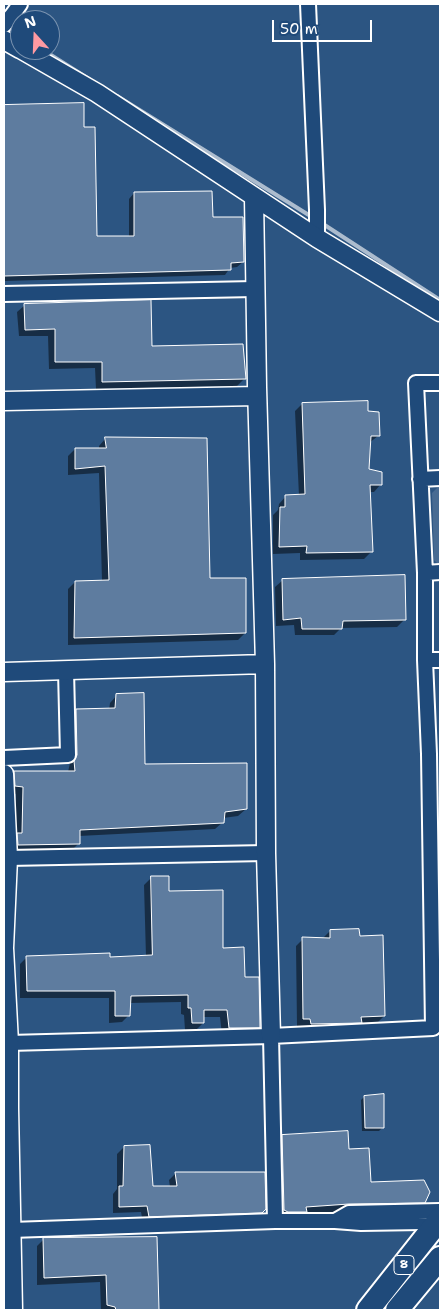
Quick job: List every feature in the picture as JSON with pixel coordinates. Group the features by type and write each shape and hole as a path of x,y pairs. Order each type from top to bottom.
{"highway":[{"name":"8","path":"368,1310 431,1220"},
{"name":"8","path":"397,1310 440,1258"}],"street":[{"path":"308,4 317,232"},
{"path":"39,60 97,93 254,197 317,232 440,312"},
{"path":"254,197 275,1221"},
{"path":"4,294 255,289"},
{"path":"9,1043 271,1036 433,1028 436,990 435,754 425,660 425,572 416,383 440,383"},
{"path":"4,401 257,396"},
{"path":"420,479 440,478"},
{"path":"425,572 440,572"},
{"path":"425,660 440,660"},
{"path":"4,672 265,664"},
{"path":"4,758 68,755 66,670"},
{"path":"4,774 8,858 4,948 9,1043 13,1310"},
{"path":"8,858 266,853"},
{"path":"335,1221 349,1213 440,1210"},
{"path":"11,1230 275,1221 335,1221 361,1224 431,1220"}],"shaded area":[{"path":"440,487 440,566 434,560 432,493"}],"building":[{"path":"84,103 84,127 95,127 97,236 134,236 134,192 212,191 213,217 243,217 244,262 231,263 231,270 4,276 4,105"},
{"path":"151,300 152,346 243,344 246,379 102,382 102,362 55,362 55,329 25,330 24,304"},
{"path":"368,401 368,411 379,412 380,436 371,436 369,469 382,472 382,485 370,485 373,552 306,553 307,546 279,547 280,507 285,507 285,495 305,494 302,403"},
{"path":"105,437 207,438 210,578 246,578 246,633 74,638 75,581 109,580 105,466 75,469 75,448 106,448"},
{"path":"405,575 406,620 343,621 342,629 302,629 301,618 283,620 282,579"},
{"path":"144,693 145,764 247,763 247,809 225,812 224,823 80,830 80,844 18,845 17,833 22,833 23,787 15,786 14,771 75,771 74,761 77,755 76,709 115,708 116,694"},
{"path":"151,876 169,876 169,891 223,890 223,948 244,947 245,977 259,977 260,1028 229,1028 227,1010 204,1010 204,1023 192,1023 191,1008 188,1008 188,995 131,996 130,1016 115,1016 115,991 27,991 26,956 110,953 110,957 152,955"},
{"path":"359,929 360,936 383,935 385,1016 361,1017 362,1023 311,1024 310,1019 303,1019 302,937 330,938 330,930"},
{"path":"384,1094 384,1128 365,1128 364,1096"},
{"path":"348,1131 349,1149 369,1148 371,1182 424,1180 430,1192 425,1203 349,1204 306,1207 307,1212 288,1212 284,1210 282,1135"},
{"path":"150,1145 153,1186 177,1186 175,1172 265,1172 266,1209 262,1213 149,1217 147,1206 119,1207 119,1186 123,1186 124,1146"},
{"path":"157,1237 159,1310 116,1310 115,1307 107,1305 106,1275 44,1278 43,1238"}],"waterway":[{"path":"4,14 10,21"},
{"path":"59,60 89,79"},
{"path":"117,96 312,217"},
{"path":"320,222 440,300"}]}
